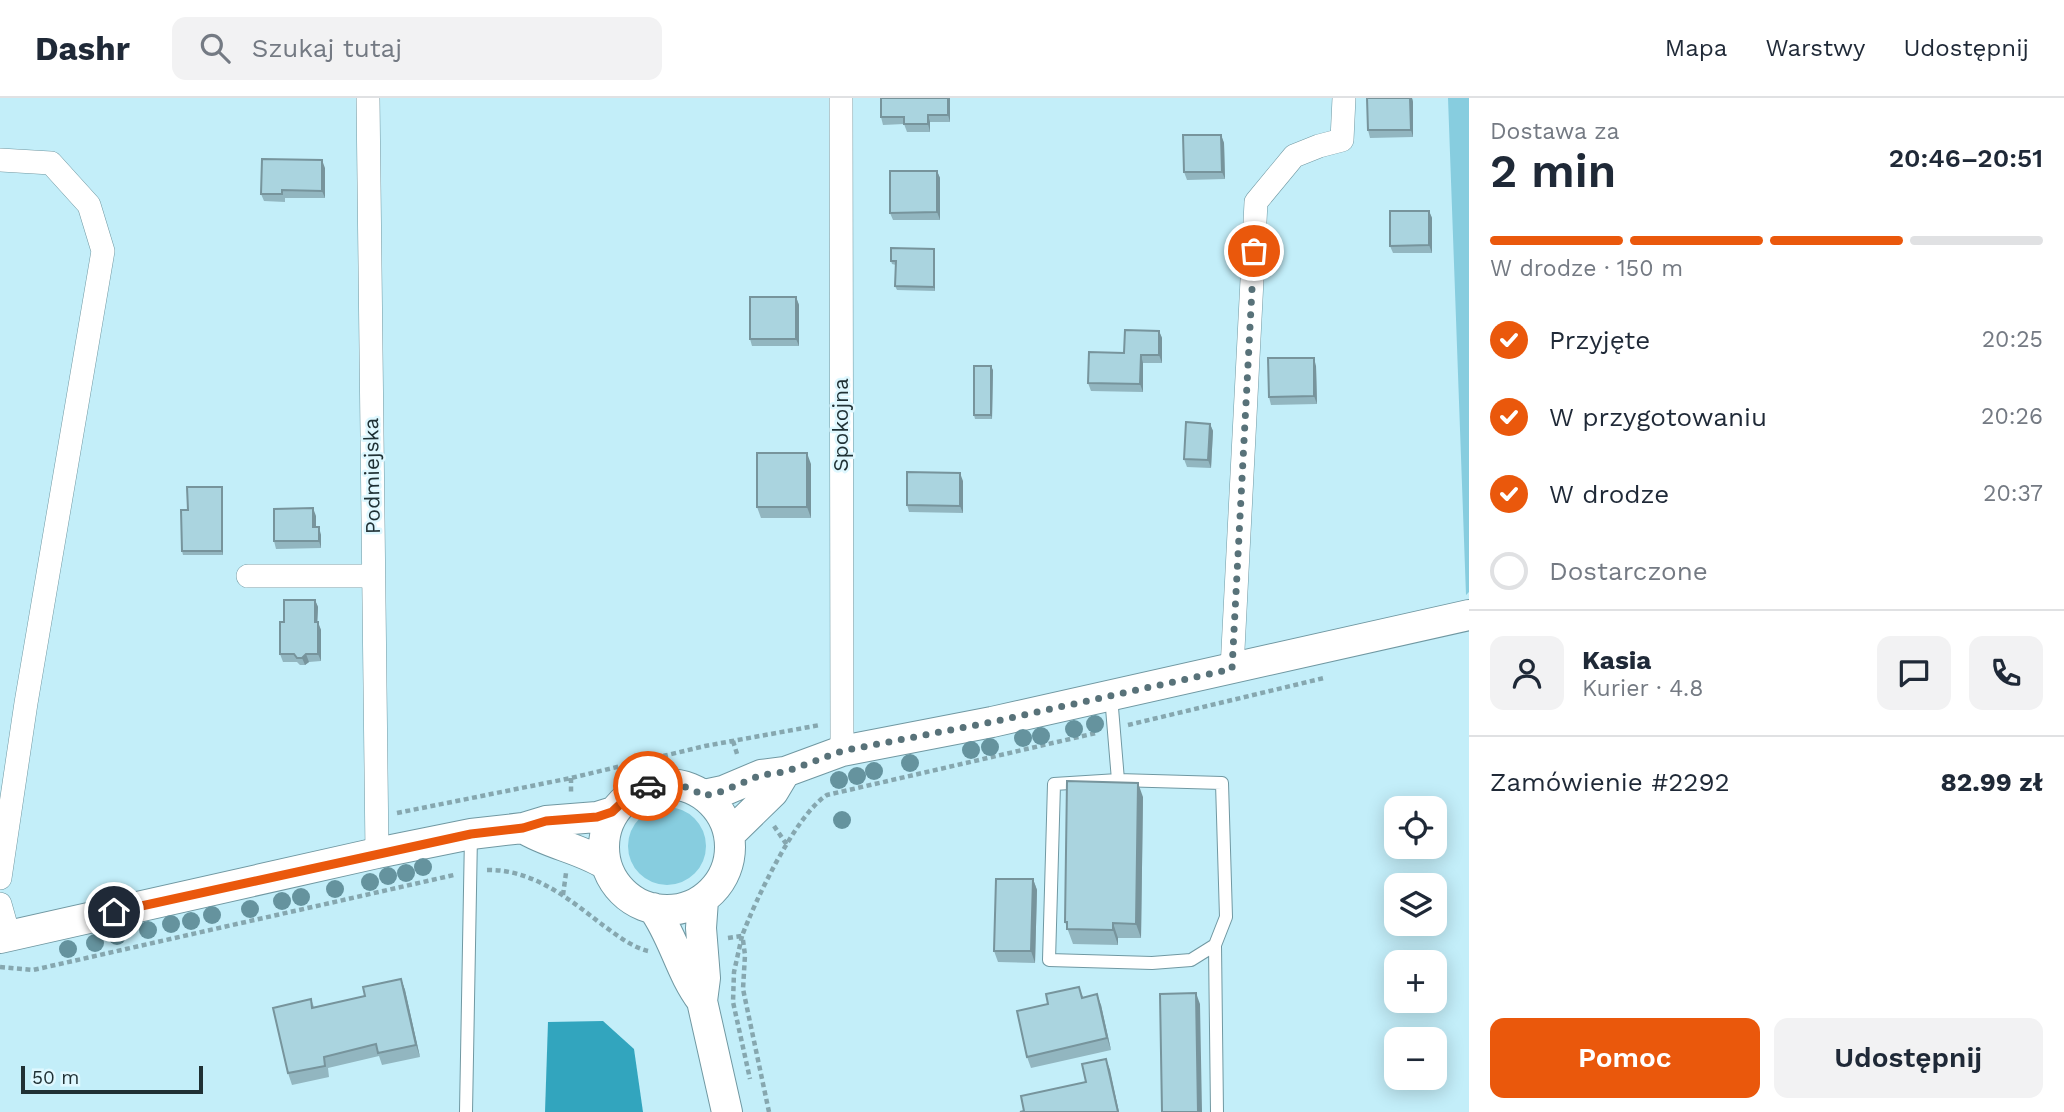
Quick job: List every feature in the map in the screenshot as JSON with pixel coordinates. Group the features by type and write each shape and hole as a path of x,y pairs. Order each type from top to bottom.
{"street":[{"name":"Podmiejska","path":"368,98 377,853"},
{"name":"Spokojna","path":"841,98 842,751"},
{"path":"1232,669 1256,202 1294,156 1342,140 1344,98"},
{"path":"0,160 51,163 89,205 103,251 26,704 0,878"},
{"path":"248,576 373,576"},
{"path":"704,796 761,775 785,772 842,751 992,722 1469,615"},
{"path":"729,835 773,792 785,772"},
{"path":"660,784 676,784 704,796 720,813 729,835 730,848 725,873 719,883 703,900 679,909 644,906 624,894 605,864 603,839 612,812 631,794 660,784"},
{"path":"0,904 5,937 377,853 471,834 523,828 546,821 571,821 612,812"},
{"path":"523,828 546,841 584,853 605,864"},
{"path":"689,946 703,900"},
{"path":"653,908 689,946 705,978 702,1000 727,1112"}],"lane":[{"path":"1111,696 1118,780"},
{"path":"1215,945 1191,960 1152,963 1049,960 1054,784 1118,780 1222,783 1226,917 1215,945 1217,1112"},
{"path":"466,1112 471,834"}],"path":[{"path":"376,817 570,778 705,746 842,721"},
{"path":"751,1087 733,1002 734,972 742,936 755,900 797,828 817,801 827,795 952,767"},
{"path":"0,967 33,970 471,871 502,870 530,878 559,892 614,934 642,950 655,952 742,936"},
{"path":"742,936 746,955 743,989 769,1112"}],"shaded area":[{"path":"1448,98 1469,98 1469,592 1466,595"},
{"path":"667,807 682,810 695,818 703,831 706,846 703,861 695,874 682,882 667,885 652,882 639,874 631,861 628,846 631,831 639,818 652,810"},
{"path":"603,1021 634,1049 643,1112 545,1112 548,1022"}],"building":[{"path":"881,98 948,98 948,115 928,115 928,124 904,124 904,117 881,117"},
{"path":"1367,98 1410,98 1411,130 1368,130"},
{"path":"1183,135 1221,135 1222,172 1184,172"},
{"path":"262,159 322,160 322,191 282,190 282,194 261,194"},
{"path":"890,171 937,171 937,212 890,213"},
{"path":"1390,211 1429,211 1429,245 1390,246"},
{"path":"891,248 934,249 934,287 895,286 896,261 891,261"},
{"path":"750,297 796,297 796,339 750,339"},
{"path":"1125,330 1159,331 1159,355 1141,355 1140,384 1088,383 1089,352 1124,353"},
{"path":"1268,358 1314,358 1314,396 1269,397"},
{"path":"974,366 991,366 991,415 974,415"},
{"path":"1186,422 1210,424 1208,460 1184,459"},
{"path":"757,453 807,453 807,507 757,507"},
{"path":"907,472 960,473 960,506 907,505"},
{"path":"187,487 222,487 222,551 182,551 181,510 188,510"},
{"path":"313,508 313,527 319,527 319,541 274,541 274,509"},
{"path":"284,600 315,600 318,654 306,654 297,658 294,654 280,654 280,622 284,622"},
{"path":"1067,781 1138,783 1136,924 1113,923 1113,930 1067,929"},
{"path":"996,879 1033,879 1031,951 994,951"},
{"path":"401,979 416,1045 378,1053 376,1044 324,1057 325,1066 288,1073 273,1008 311,999 312,1008 365,996 363,987"},
{"path":"1079,987 1082,998 1097,994 1107,1038 1027,1057 1017,1011 1048,1004 1046,994"},
{"path":"1196,993 1198,1112 1162,1112 1160,994"},
{"path":"1106,1059 1118,1112 1020,1112 1024,1111 1021,1096 1086,1082 1082,1064"}],"way so far":[{"path":"648,786 676,784 704,796 761,775 785,772 842,751 992,722 1232,669 1254,251"}],"route":[{"path":"114,912 471,834 523,828 546,821 597,817 612,812 631,794 648,786"}]}
